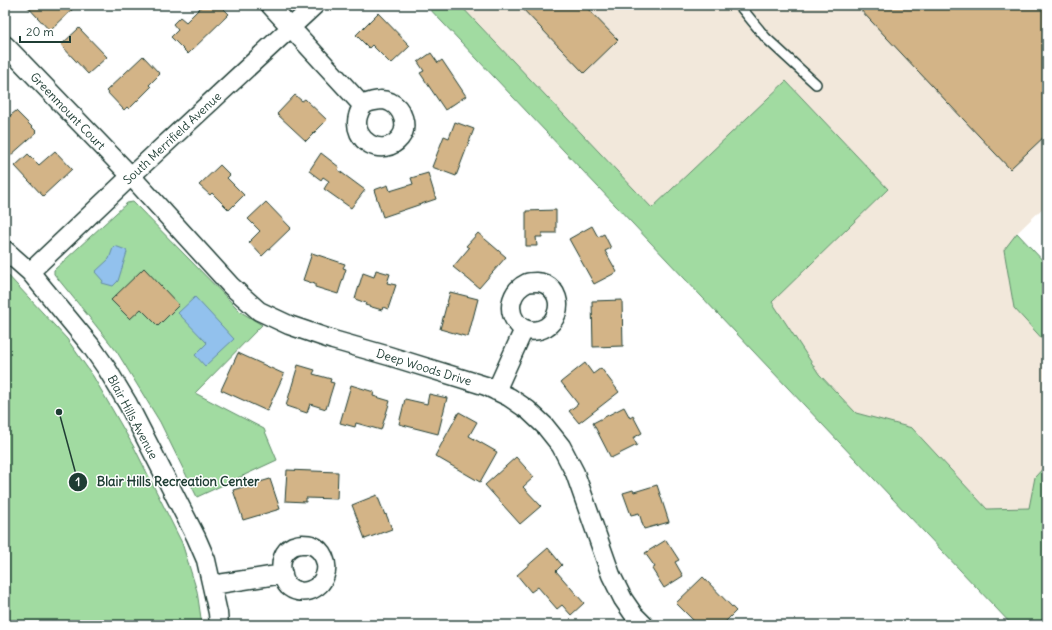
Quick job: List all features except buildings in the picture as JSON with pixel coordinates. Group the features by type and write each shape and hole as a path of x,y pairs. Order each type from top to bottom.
{"street":[{"path":"270,5 363,106"},
{"name":"South Merrifield Avenue","path":"30,272 315,5"},
{"name":"Greenmount Court","path":"5,45 131,176"},
{"name":"Deep Woods Drive","path":"131,176 231,286 259,311 289,326 478,384 509,397 528,410 545,426 561,446 575,473 611,575 623,599 643,625"},
{"name":"Blair Hills Avenue","path":"5,250 30,272 91,346 128,404 196,537 206,560 218,613 219,625"},
{"path":"496,391 524,329"},
{"path":"212,586 282,574"}],"lane":[{"path":"739,5 766,38 816,84"}],"shaded area":[{"path":"460,5 1047,5 1047,204 1017,233 1004,250 1014,308 1047,344 1047,464 1035,477 1030,508 987,509 912,428 856,413 819,374 772,302 888,189 786,81 652,208"}],"green space":[{"path":"426,5 460,5 652,208 786,81 888,189 772,302 819,374 856,413 912,428 987,509 1029,508 1035,477 1047,464 1047,625 1012,625"},
{"path":"133,202 241,312 262,325 195,393 264,429 277,460 197,497 160,422 117,352 54,274 54,270 127,203"},
{"path":"1017,233 1047,265 1047,344 1014,308 1004,250"},
{"path":"5,272 67,339 93,376 135,449 182,543 197,591 202,625 5,625"}],"water":[{"path":"115,246 126,250 127,252 118,281 113,286 102,283 103,281 95,272 109,259"},
{"path":"195,297 234,339 205,366 195,355 207,343 178,313"}],"place":[{"name":"Blair Hills Recreation Center","path":"59,412"}]}
